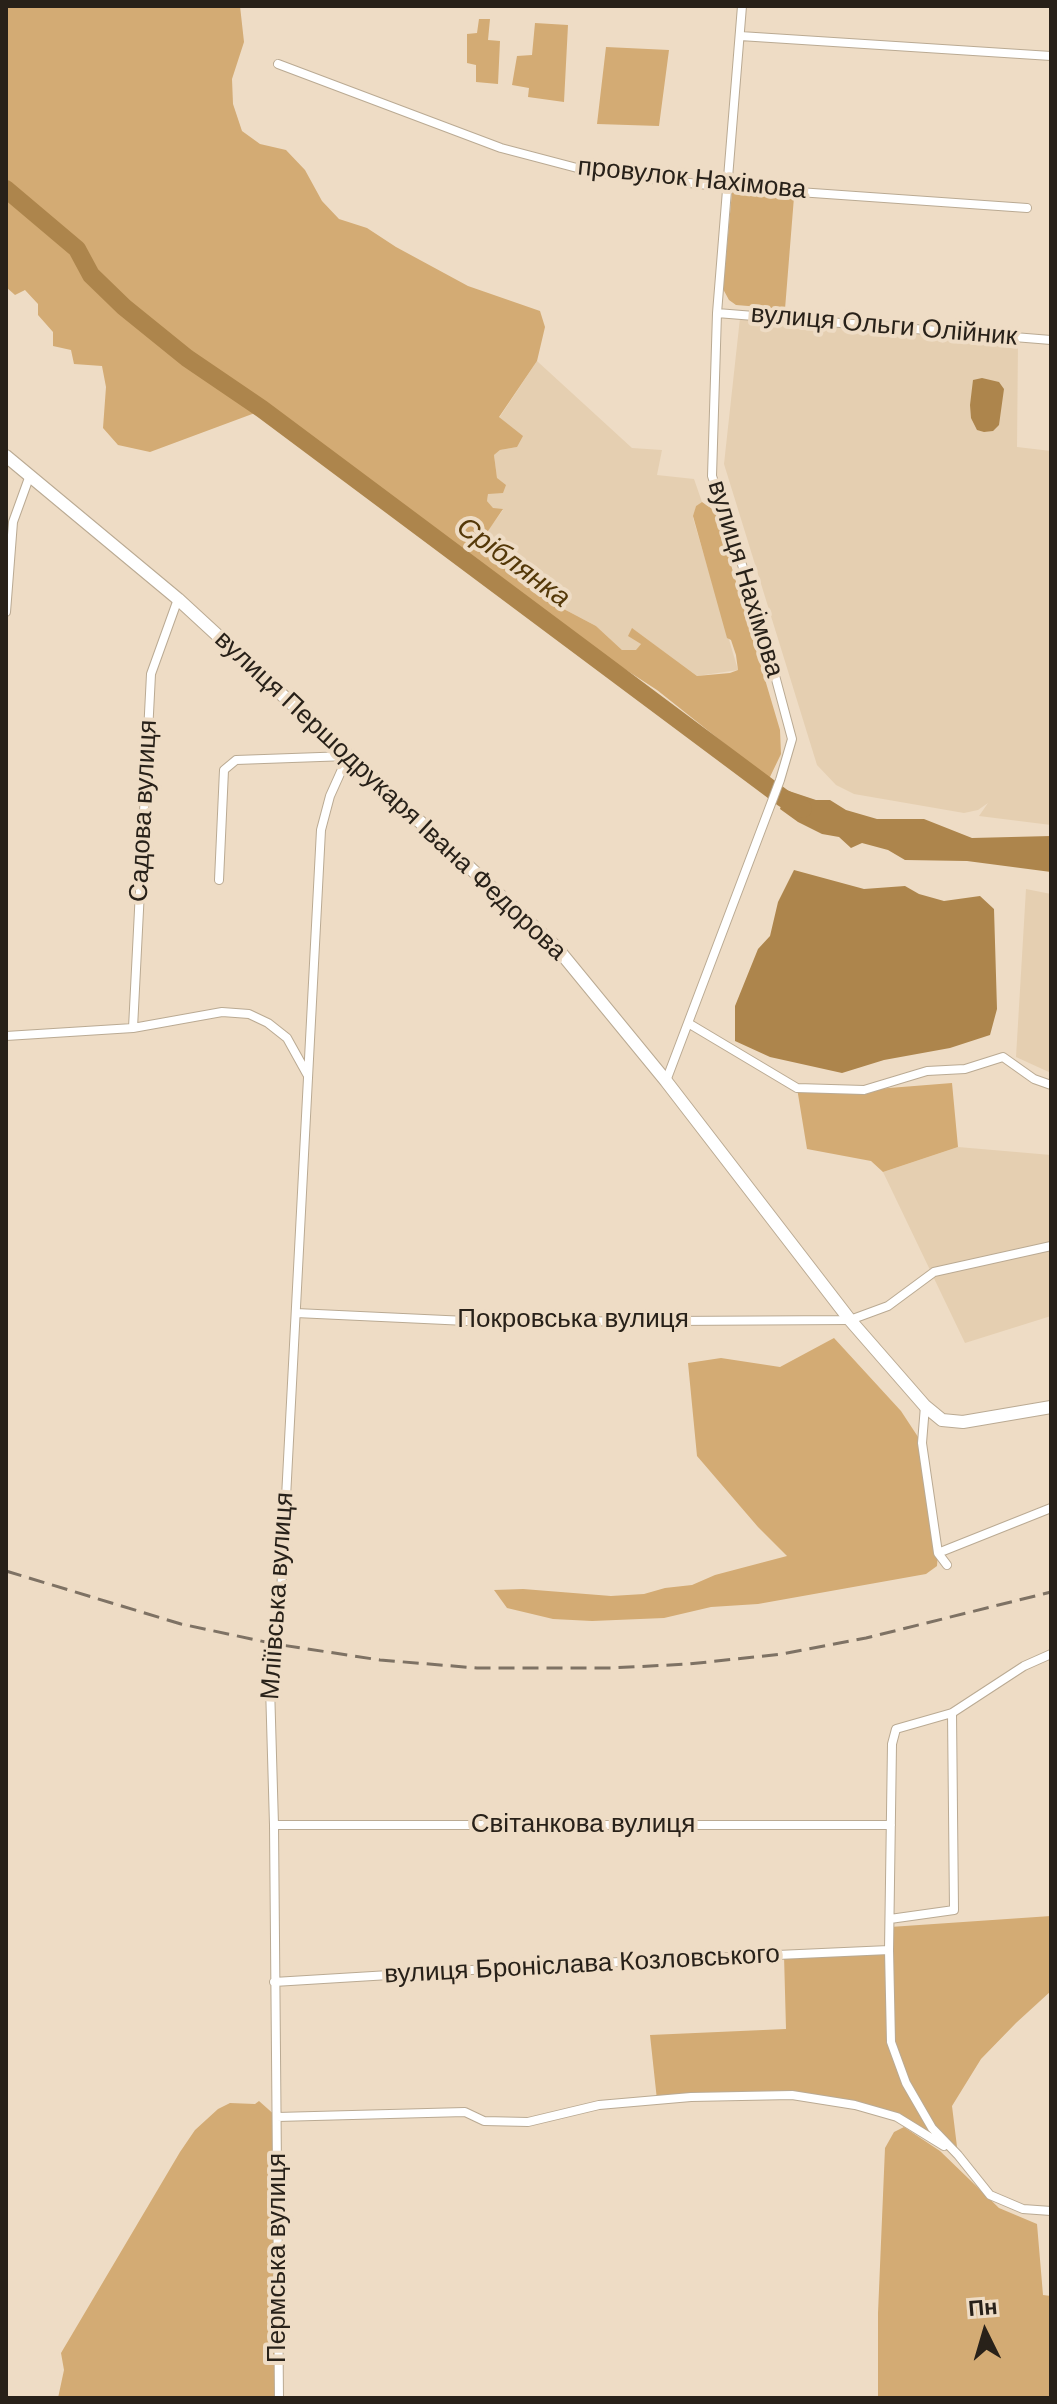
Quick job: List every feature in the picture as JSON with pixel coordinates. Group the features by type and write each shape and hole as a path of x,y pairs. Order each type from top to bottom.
{"street":[{"name":"вулиця Нахімова","path":"666,1081 780,780 792,739 758,612 712,476 717,313 742,6"},
{"path":"740,36 1051,56"},
{"name":"провулок Нахімова","path":"278,64 501,148 596,173 727,187 1027,208"},
{"name":"вулиця Ольги Олійник","path":"717,313 1051,340"},
{"name":"вулиця Першодрукаря Івана Федорова","path":"6,456 178,599 557,948 666,1081 850,1320 925,1406 942,1420 963,1422 1051,1407"},
{"path":"6,612 13,522 30,475"},
{"name":"Садова вулиця","path":"133,1028 151,674 178,599"},
{"path":"219,880 224,770 236,760 348,756 330,796 321,830 308,1075"},
{"path":"6,1036 133,1028 222,1012 249,1014 268,1023 287,1038 308,1075"},
{"path":"688,1023 797,1088 864,1090 927,1071 965,1069 1003,1057 1034,1079 1051,1085"},
{"name":"Мліївська вулиця","path":"277,2117 270,1686 280,1612 308,1075"},
{"name":"Покровська вулиця","path":"296,1313 488,1322 850,1320 888,1306 934,1272 1051,1246"},
{"path":"925,1406 922,1443 938,1553 947,1565"},
{"path":"938,1553 1051,1508"},
{"path":"1051,1654 1024,1666 952,1713 896,1729 892,1744 889,1950 891,2042 906,2083 932,2128 990,2195 1023,2209 1051,2211"},
{"path":"890,1919 954,1910 952,1713"},
{"name":"Світанкова вулиця","path":"274,1825 891,1825"},
{"name":"вулиця Броніслава Козловського","path":"274,1982 554,1965 889,1950"},
{"path":"277,2117 465,2112 484,2121 528,2122 599,2105 691,2097 792,2095 855,2105 897,2117 958,2155"},
{"name":"Пермська вулиця","path":"277,2117 279,2398"}],"shaded area":[{"path":"6,6 240,6 244,42 232,79 233,104 242,131 260,144 286,150 305,170 322,201 339,219 367,228 468,286 540,311 545,327 537,361 499,417 523,436 517,447 500,450 494,455 497,478 506,485 503,493 488,494 487,501 493,508 503,509 486,534 484,545 494,557 548,593 560,607 596,626 622,650 636,650 641,644 628,636 632,628 697,676 730,673 738,670 736,655 731,640 727,638 693,516 696,506 702,502 715,511 780,730 781,754 769,779 657,690 580,640 444,541 403,515 263,410 150,452 118,445 103,428 106,387 102,366 74,364 71,350 53,346 53,332 38,315 38,304 25,290 15,295 6,287"},
{"path":"479,19 490,19 488,40 500,41 498,84 476,82 476,65 467,63 467,34 477,33"},
{"path":"535,23 568,25 564,102 528,97 529,88 512,85 517,56 532,55"},
{"path":"606,47 669,50 659,126 597,124"},
{"path":"732,192 794,197 785,309 736,305 723,289"},
{"path":"740,318 1018,342 1017,447 1051,451 1051,825 979,816 988,803 978,810 964,813 854,794 836,785 817,765 724,464"},
{"path":"537,361 632,448 662,450 657,475 694,479 702,502 696,506 693,518 738,670 697,676 633,629 641,644 637,650 622,650 596,626 560,607 548,593 494,557 484,545 486,533 503,510 493,509 487,501 488,493 503,493 497,479 494,455 500,450 517,447 499,418"},
{"path":"982,378 999,382 1004,389 999,425 993,431 977,430 971,418 973,380"},
{"path":"786,790 816,800 830,800 846,810 877,819 924,819 972,838 1051,836 1051,872 967,861 905,860 888,850 862,843 851,848 839,837 822,834 780,809"},
{"path":"794,870 864,889 905,886 919,894 944,901 980,896 994,909 997,1009 990,1035 950,1048 884,1060 842,1073 770,1057 735,1041 735,1006 758,949 770,936 778,902"},
{"path":"1026,889 1051,894 1051,1073 1016,1057"},
{"path":"952,1083 958,1147 883,1172 871,1161 807,1149 797,1088 864,1090"},
{"path":"958,1147 1051,1155 1051,1316 965,1343 883,1172"},
{"path":"834,1338 901,1411 922,1443 938,1553 937,1566 926,1574 758,1604 711,1607 664,1618 553,1619 507,1608 494,1590 523,1589 611,1596 644,1594 692,1585 715,1575 787,1556 697,1456 688,1363 721,1358 780,1367"},
{"path":"1051,1916 1051,1991 981,2059 952,2106 958,2155 897,2117 792,2095 657,2100 650,2035 786,2029 784,1955 889,1950 890,1927"},
{"path":"259,2101 277,2117 279,2398 58,2398 64,2370 61,2353 180,2152 195,2130 218,2109 230,2103 255,2104"},
{"path":"904,2127 940,2151 999,2208 1037,2224 1043,2295 1051,2296 1051,2398 878,2398 885,2148 894,2132"}],"waterway":[{"name":"Сріблянка","path":"6,189 77,249 91,275 124,307 187,358 262,409 783,798 803,809"}],"railway":[{"path":"6,1571 181,1624 275,1644 380,1660 477,1668 611,1668 782,1654 866,1638 1051,1592"}]}
